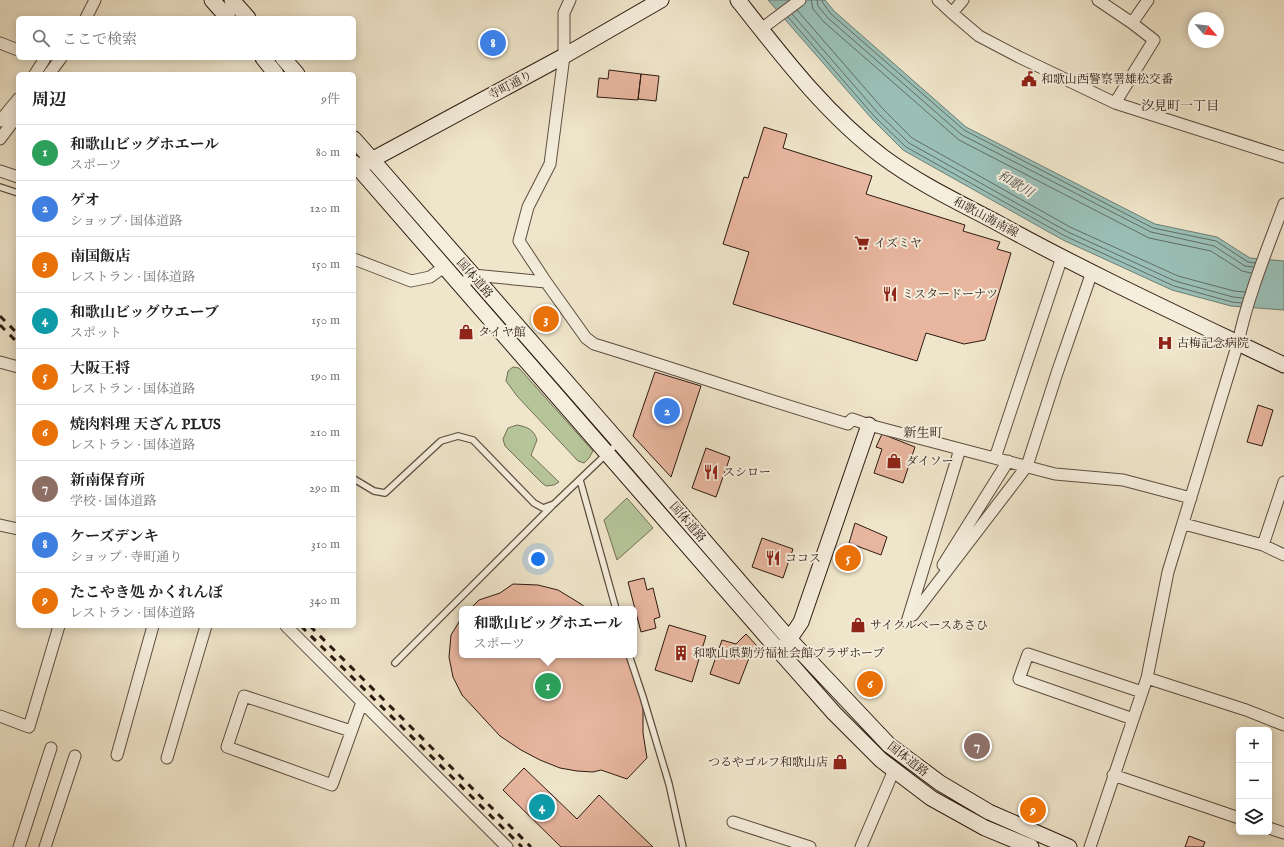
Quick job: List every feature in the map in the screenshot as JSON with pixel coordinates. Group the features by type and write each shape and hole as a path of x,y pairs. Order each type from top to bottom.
{"street":[{"path":"87,16 95,0"},
{"path":"212,0 226,16"},
{"path":"232,0 246,16"},
{"path":"570,0 564,13 564,56 550,164 528,207 519,241 586,338 594,344 848,424 852,419 869,425 1055,474 1122,480 1191,498"},
{"name":"寺町通り","path":"356,165 372,160 564,56 661,0"},
{"name":"和歌山海南線","path":"738,0 765,25 793,71 834,114 882,156 910,176 1062,257 1284,365"},
{"path":"765,25 800,0"},
{"path":"938,0 979,36 1019,58 1115,103 1284,157"},
{"path":"952,13 963,0"},
{"path":"1098,0 1154,40 1115,103"},
{"path":"1132,23 1148,0"},
{"path":"0,43 16,49"},
{"path":"36,72 42,60"},
{"path":"50,72 60,60"},
{"path":"285,60 295,72"},
{"path":"0,121 16,101"},
{"path":"0,139 16,118"},
{"name":"国体道路","path":"356,141 790,640 889,745 933,779 989,812 1069,847"},
{"name":"国体道路","path":"356,165 834,713 881,760 931,798 986,828 1031,847"},
{"path":"0,171 16,176"},
{"path":"1090,847 1147,678 1168,572 1184,524 1238,343 1243,320 1265,253 1284,204"},
{"path":"995,458 1062,257"},
{"path":"356,260 411,281 430,278 444,267"},
{"path":"907,622 1027,466 1092,272"},
{"path":"461,286 473,275 546,282"},
{"path":"0,362 16,366"},
{"path":"780,652 802,622 869,425"},
{"path":"907,622 960,449"},
{"path":"907,622 1008,461"},
{"path":"1263,545 1284,482"},
{"path":"1184,524 1263,545 1284,554"},
{"path":"0,525 16,529"},
{"path":"0,716 29,727 58,628"},
{"path":"117,755 153,628"},
{"path":"167,758 205,628"},
{"path":"288,628 507,847"},
{"path":"1132,719 1019,678 1028,654 1142,692"},
{"path":"1147,678 1246,710 1284,725"},
{"path":"351,731 244,696 227,748 332,785 362,702"},
{"path":"19,847 51,748"},
{"path":"45,847 75,756"},
{"path":"860,847 894,770"},
{"path":"1113,776 1236,817"},
{"path":"733,822 810,847"},
{"path":"1272,829 1284,833"}],"lane":[{"path":"0,187 16,192"},
{"path":"356,480 374,491 385,493 441,441 458,436 473,440 534,503 543,508 554,504"},
{"path":"395,663 618,442"},
{"path":"580,480 615,606"},
{"path":"630,658 668,784 683,847"}],"green space":[{"path":"513,367 519,368 593,451 584,463 578,461 517,396 506,381 508,371"},
{"path":"517,425 532,431 537,440 531,455 559,482 554,485 546,486 505,446 503,439 508,428"},
{"path":"627,498 653,528 617,560 604,520"}],"water":[{"name":"和歌川","path":"768,0 825,0 834,11 966,127 1155,224 1217,237 1250,258 1284,261 1284,310 1231,306 1172,290 1063,240 903,150 872,119"}],"building":[{"path":"609,70 641,74 638,100 597,97 599,78 608,79"},
{"path":"641,74 659,76 656,101 638,99"},
{"name":"イズミヤ","path":"764,127 787,134 783,148 872,176 866,194 965,225 963,231 1000,242 997,249 1011,253 985,340 964,344 926,333 917,361 733,304 749,252 723,244 744,177 748,178"},
{"path":"655,372 701,386 671,477 633,436"},
{"path":"1258,405 1273,410 1262,446 1247,442"},
{"name":"ダイソー","path":"882,434 915,447 903,483 874,473 882,449 876,447"},
{"name":"スシロー","path":"706,448 730,457 716,497 692,488"},
{"path":"855,523 887,537 881,555 849,543"},
{"name":"ココス","path":"762,538 793,549 783,578 752,567"},
{"path":"644,578 647,590 653,588 660,617 654,619 656,628 641,632 637,617 637,606 634,606 628,582"},
{"path":"513,584 538,585 558,590 583,606 473,606 479,600 500,593"},
{"path":"459,622 459,658 630,658 643,697 643,733 647,758 627,779 601,770 593,772 560,768 521,750 500,736 462,695 453,677 449,657 451,635"},
{"name":"和歌山県勤労福祉会館プラザホープ","path":"669,625 706,636 692,682 655,670"},
{"path":"746,634 757,646 751,653 739,684 710,674 722,640 736,644"},
{"path":"524,768 577,819 599,795 653,847 561,847 503,790"},
{"path":"1189,836 1205,842 1203,847 1185,847"}],"railway":[{"path":"0,316 16,332"},
{"path":"0,325 16,341"},
{"path":"303,628 522,847"},
{"path":"312,628 531,847"}],"place":[{"name":"ケーズデンキ","path":"493,43"},
{"name":"和歌山西警察署雄松交番","path":"1029,79"},
{"name":"イズミヤ","path":"862,243"},
{"name":"ミスタードーナツ","path":"890,294"},
{"name":"南国飯店","path":"546,319"},
{"name":"タイヤ館","path":"466,332"},
{"name":"古梅記念病院","path":"1165,343"},
{"name":"ゲオ","path":"667,411"},
{"name":"ダイソー","path":"894,461"},
{"name":"スシロー","path":"711,472"},
{"name":"ココス","path":"773,558"},
{"name":"大阪王将","path":"848,558"},
{"name":"サイクルベースあさひ","path":"858,625"},
{"name":"和歌山県勤労福祉会館プラザホープ","path":"681,653"},
{"name":"焼肉料理 天ざん PLUS","path":"870,684"},
{"name":"和歌山ビッグホエール","path":"548,686"},
{"name":"新南保育所","path":"977,746"},
{"name":"つるやゴルフ和歌山店","path":"840,762"},
{"name":"和歌山ビッグウエーブ","path":"542,807"},
{"name":"たこやき処 かくれんぼ","path":"1033,810"}],"district":[{"name":"汐見町一丁目","path":"1180,105"},
{"name":"新生町","path":"923,432"}]}
